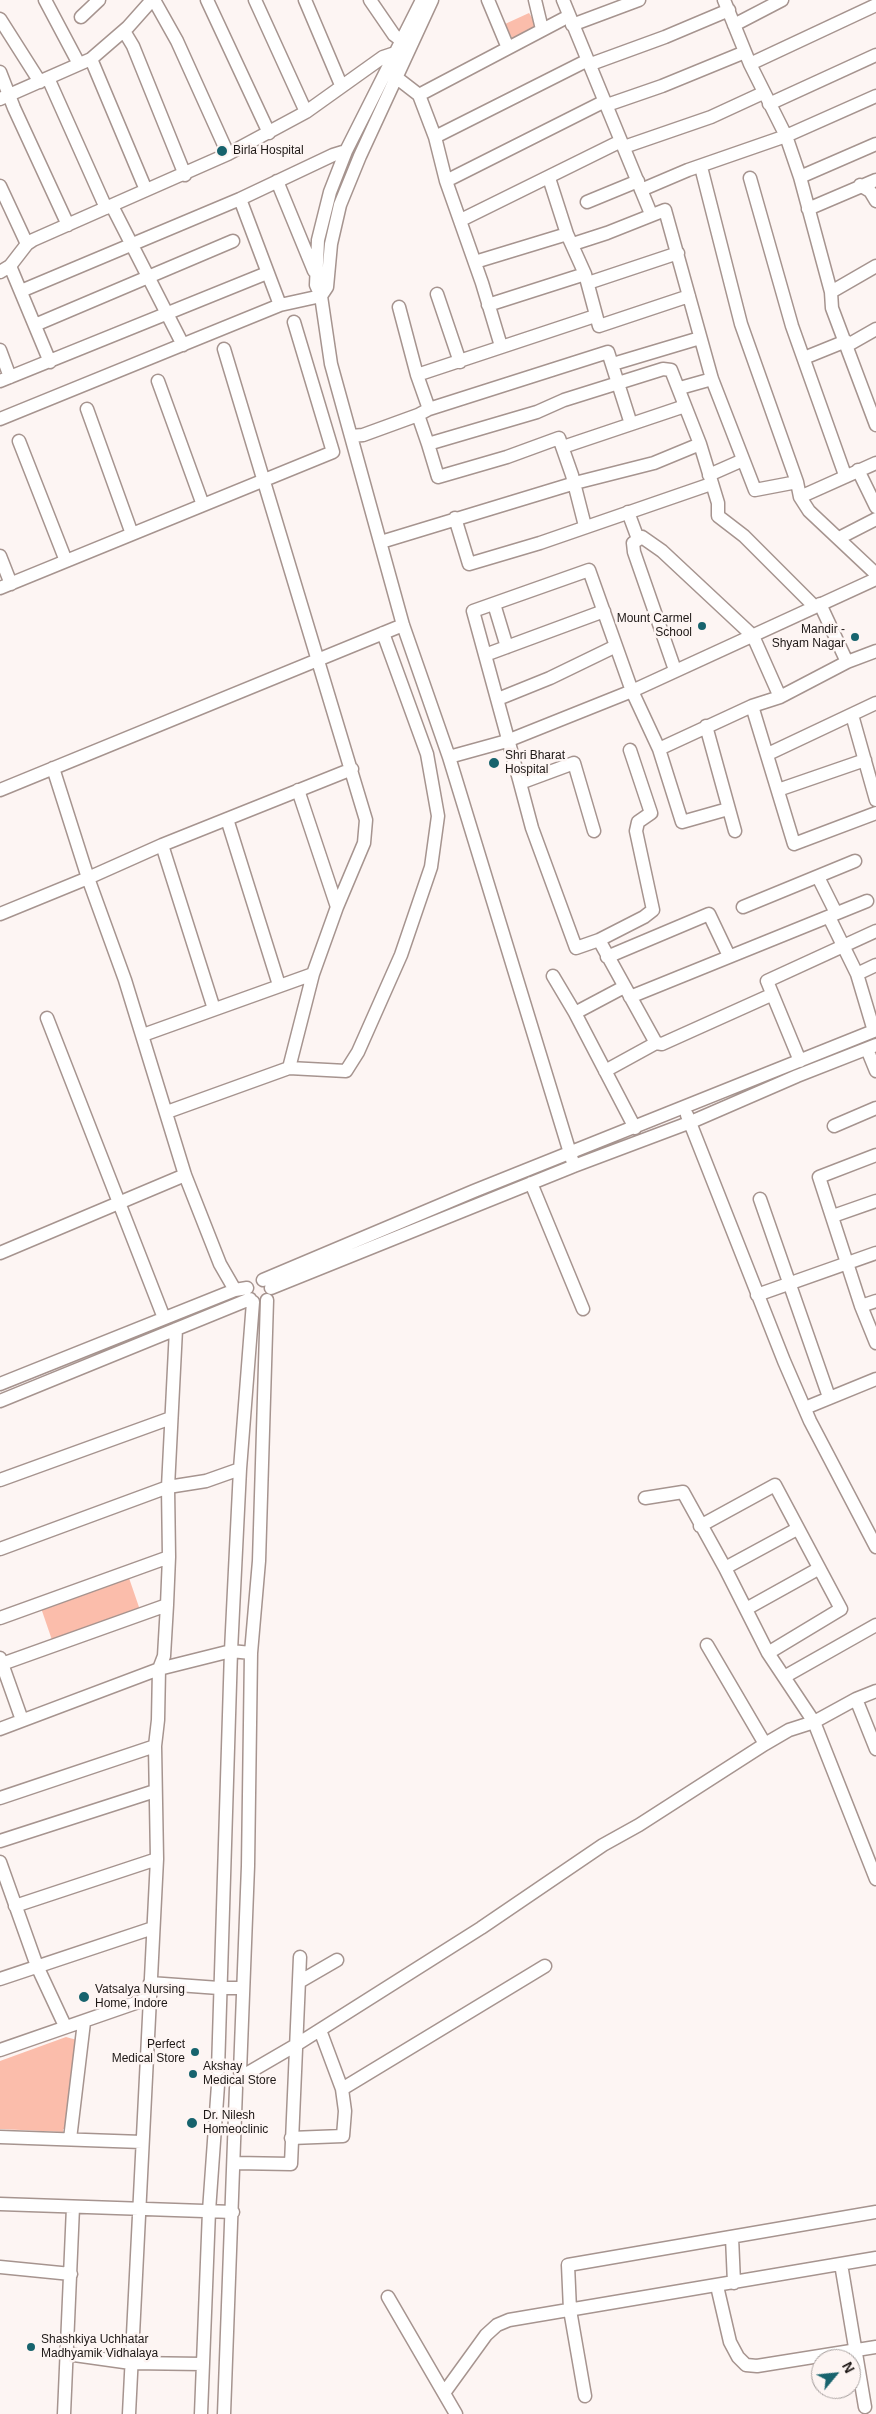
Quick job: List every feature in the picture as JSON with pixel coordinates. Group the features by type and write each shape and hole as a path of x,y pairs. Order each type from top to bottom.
{"street":[{"path":"45,0 85,61 146,190"},
{"path":"81,17 99,0"},
{"path":"5,97 85,61 124,30 153,0 177,41 228,154"},
{"path":"207,0 269,133"},
{"path":"255,0 306,112"},
{"path":"370,0 394,36 402,41"},
{"path":"422,0 346,151 330,192 318,240 316,285 321,296 331,364 404,625 449,757 572,1159"},
{"path":"0,420 280,305 321,296 327,287 331,244 340,206 360,156 432,0"},
{"path":"488,0 508,48"},
{"path":"535,0 542,29"},
{"path":"563,0 651,214"},
{"path":"419,95 542,29 639,0"},
{"path":"734,25 782,0"},
{"path":"309,1 341,86"},
{"path":"435,137 589,62 665,37 726,5 747,58 786,136 800,177 830,292 832,308 872,398 876,424"},
{"path":"446,181 606,103 747,58 876,5"},
{"path":"0,19 44,80 109,207 168,313 183,345"},
{"path":"124,30 133,46 185,175"},
{"path":"50,362 22,291 5,269 27,244 146,190 185,175 269,133 306,112 383,57 395,54"},
{"path":"461,220 623,144 766,98 876,55"},
{"path":"0,72 5,97 14,108 68,225"},
{"path":"397,78 419,95 435,137 446,181 461,220 501,346"},
{"path":"587,202 701,167 786,136 876,96"},
{"path":"800,177 876,144"},
{"path":"22,291 240,199 333,155 346,151"},
{"path":"701,167 741,324 797,482 800,496 810,511 876,574"},
{"path":"549,178 586,278 599,326 689,296"},
{"path":"750,178 792,326 845,475"},
{"path":"808,209 876,180"},
{"path":"277,181 315,274"},
{"path":"0,186 4,206 27,244"},
{"path":"860,186 870,191 876,201"},
{"path":"240,199 280,305"},
{"path":"475,262 570,239 607,233 665,210 712,379 755,490 797,482"},
{"path":"35,325 128,285 148,279 233,241"},
{"path":"488,305 678,253"},
{"path":"830,292 876,266"},
{"path":"0,350 5,379 267,273"},
{"path":"437,294 460,362"},
{"path":"399,307 417,375 428,444 438,477 507,457 559,438 574,483 585,526"},
{"path":"417,375 595,316"},
{"path":"0,556 6,586 333,452 294,322"},
{"path":"804,358 846,343 876,329"},
{"path":"612,364 700,338"},
{"path":"224,349 352,768 366,820 364,843 313,974 289,1068"},
{"path":"351,436 362,435 424,412 608,352 631,424"},
{"path":"428,444 537,412 564,400 663,369 671,370 680,388 700,444 718,503 718,516 744,536 817,606 847,662"},
{"path":"680,388 712,379"},
{"path":"158,380 204,505"},
{"path":"563,447 686,406"},
{"path":"87,409 132,534"},
{"path":"19,441 66,561"},
{"path":"381,542 574,483 654,463 700,444"},
{"path":"455,518 468,564 540,543 585,526 664,502 710,480 743,460"},
{"path":"800,496 876,462"},
{"path":"858,470 876,507"},
{"path":"628,512 638,539"},
{"path":"839,538 876,520"},
{"path":"675,670 634,552 633,543 642,537 662,551 752,636 780,697"},
{"path":"630,750 650,813 638,822 636,831 653,910 644,917 599,940 576,948 532,828 507,742 498,699 473,611 589,570 632,691 659,749 682,822 728,809"},
{"path":"449,757 507,742 632,691 876,579"},
{"path":"494,604 507,647"},
{"path":"485,655 604,611"},
{"path":"0,790 404,625"},
{"path":"167,1112 289,1068 346,1071 358,1052 401,955 431,867 438,816 427,754 383,633"},
{"path":"498,699 550,678 616,646"},
{"path":"659,749 752,706 780,697 847,662 876,652"},
{"path":"768,754 876,703"},
{"path":"752,706 794,844 876,813"},
{"path":"852,714 876,800"},
{"path":"706,726 735,830"},
{"path":"778,790 865,760"},
{"path":"520,783 574,763 594,831"},
{"path":"54,768 88,878 143,1035 185,1175 220,1264 246,1295 261,1303 267,1289 572,1159 635,1128 875,1031 856,974 843,945 818,877"},
{"path":"0,914 162,845 352,768"},
{"path":"298,790 338,907"},
{"path":"227,819 279,985"},
{"path":"162,845 214,1009"},
{"path":"743,907 854,861"},
{"path":"575,1013 627,992 787,935 867,901"},
{"path":"608,957 709,914 730,956"},
{"path":"800,1061 767,985 770,978 876,931"},
{"path":"599,940 656,1043"},
{"path":"856,974 876,965"},
{"path":"143,1035 313,974"},
{"path":"553,976 575,1013 635,1128"},
{"path":"605,1070 656,1043 662,1044 772,995"},
{"path":"47,1018 164,1318"},
{"path":"267,1289 531,1183 572,1159 690,1122 797,1076 871,1047 876,1071"},
{"path":"684,1108 729,1218 756,1295 805,1408 876,1547"},
{"path":"834,1126 876,1108"},
{"path":"876,1155 819,1177 861,1306 876,1343"},
{"path":"0,1253 119,1201 185,1175"},
{"path":"531,1183 583,1308"},
{"path":"760,1199 830,1397"},
{"path":"833,1216 876,1201"},
{"path":"756,1295 876,1253"},
{"path":"201,2414 209,2211 218,2085 216,2077 218,2070 219,1988 228,1787 230,1651 240,1469 246,1295 255,1280 267,1289"},
{"path":"224,2414 248,1866 251,1653 259,1561 267,1289"},
{"path":"0,1384 164,1318 246,1295"},
{"path":"0,1401 176,1329 246,1295"},
{"path":"861,1306 876,1301"},
{"path":"129,2414 157,1859 155,1746 158,1720 159,1669 164,1656 167,1604 169,1557 168,1487 176,1329"},
{"path":"805,1408 876,1379"},
{"path":"0,1480 171,1418"},
{"path":"0,1549 168,1487 206,1481 240,1469"},
{"path":"700,1526 775,1485 818,1569 841,1609 768,1653"},
{"path":"645,1498 683,1492 700,1526 725,1568 768,1653 814,1722 876,1879"},
{"path":"725,1568 797,1529"},
{"path":"0,1618 169,1557"},
{"path":"746,1609 818,1569"},
{"path":"22,1720 1,1661 167,1604"},
{"path":"784,1677 876,1625"},
{"path":"707,1645 765,1744"},
{"path":"0,1728 159,1669 230,1651 251,1653"},
{"path":"218,2085 224,2090 481,1928 603,1844 639,1825 765,1744 789,1730 814,1722 856,1699 876,1691"},
{"path":"856,1699 876,1749"},
{"path":"0,1798 155,1746"},
{"path":"0,1841 155,1791"},
{"path":"15,1906 157,1859"},
{"path":"0,1862 37,1966 65,2026"},
{"path":"0,1979 153,1928"},
{"path":"235,2163 290,2164 300,1957"},
{"path":"298,1982 337,1960"},
{"path":"342,2089 545,1966"},
{"path":"150,1983 242,1988"},
{"path":"0,2050 150,1998"},
{"path":"70,2139 84,2022"},
{"path":"291,2138 343,2136 345,2111 342,2089 320,2030"},
{"path":"218,2070 230,2065 239,2079"},
{"path":"0,2137 142,2142"},
{"path":"0,2204 233,2212"},
{"path":"64,2414 71,2274 72,2207"},
{"path":"585,2396 570,2310 568,2265 876,2212"},
{"path":"732,2237 734,2283"},
{"path":"444,2393 486,2335 497,2325 509,2320 876,2258"},
{"path":"841,2264 855,2349"},
{"path":"0,2268 71,2274"},
{"path":"717,2286 730,2342 738,2357 746,2365 756,2366 811,2357"},
{"path":"388,2297 456,2414"},
{"path":"861,2349 876,2347"},
{"path":"67,2354 131,2363 203,2364"},
{"path":"861,2384 865,2407"}],"shaded area":[{"path":"529,13 539,28 512,38 505,24"},
{"path":"129,1578 140,1610 52,1640 41,1608"},
{"path":"66,2037 77,2040 66,2129 63,2129 63,2132 0,2129 0,2061"}],"place":[{"name":"Birla Hospital","path":"222,151"},
{"name":"Mount Carmel School","path":"702,626"},
{"name":"Mandir - Shyam Nagar","path":"855,637"},
{"name":"Shri Bharat Hospital","path":"494,763"},
{"name":"Vatsalya Nursing Home, Indore","path":"84,1997"},
{"name":"Perfect Medical Store","path":"195,2052"},
{"name":"Akshay Medical Store","path":"193,2074"},
{"name":"Dr. Nilesh Homeoclinic","path":"192,2123"},
{"name":"Shashkiya Uchhatar Madhyamik Vidhalaya","path":"31,2347"}]}
